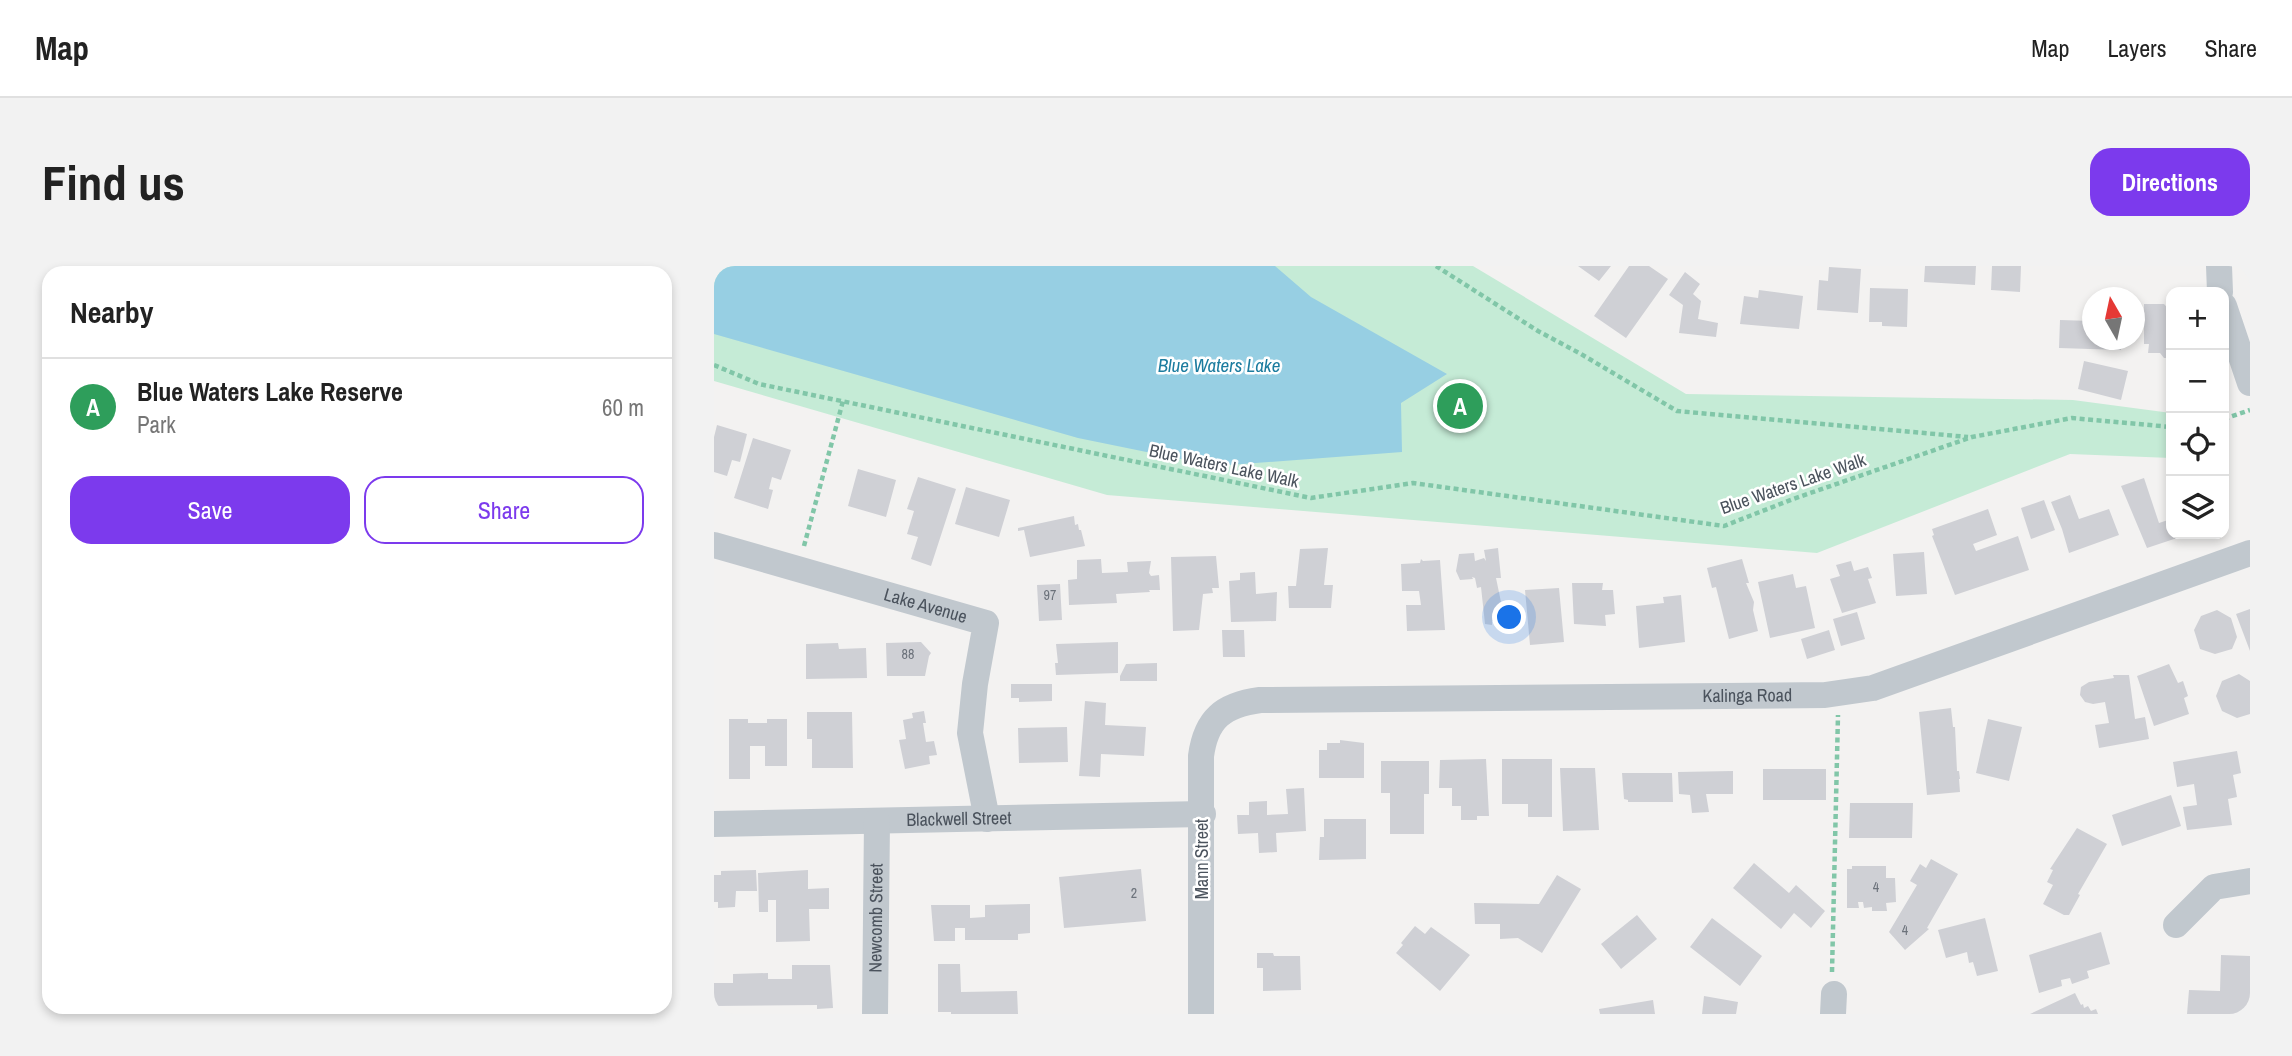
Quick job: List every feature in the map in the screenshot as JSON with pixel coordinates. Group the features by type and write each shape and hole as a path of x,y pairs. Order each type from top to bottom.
{"street":[{"path":"2219,266 2220,287"},
{"path":"2229,321 2250,383"},
{"name":"Lake Avenue","path":"714,545 986,623 975,684 970,733 987,819"},
{"name":"Kalinga Road","path":"1223,712 1240,703 1260,700 1751,696 1839,693 1873,688 2250,552"},
{"name":"Mann Street","path":"1201,1014 1201,756 1204,737 1211,722 1223,712"},
{"name":"Blackwell Street","path":"714,824 1203,814"},
{"name":"Newcomb Street","path":"875,1014 877,821"},
{"path":"2176,925 2214,887 2250,881"}],"path":[{"name":"Blue Waters Lake Walk","path":"1436,266 1538,331 1677,411 1972,438"},
{"name":"Blue Waters Lake Walk","path":"714,365 760,384 1311,498 1413,483 1724,526 1793,499 1972,438 2072,418 2166,427"},
{"path":"798,569 843,401"},
{"path":"2229,417 2250,410"},
{"path":"1834,1004 1839,693"}],"green space":[{"path":"714,266 1473,266 1686,394 2073,400 2166,412 2166,458 2070,454 1817,553 1107,495 714,381"}],"water":[{"name":"Blue Waters Lake","path":"714,266 1275,266 1311,297 1447,374 1401,403 1402,452 1215,466 1078,438 714,334"}],"building":[{"path":"1578,266 1611,266 1599,281"},
{"path":"1629,266 1649,266 1668,279 1626,338 1594,316"},
{"path":"1925,266 1976,266 1975,285 1924,282"},
{"path":"1992,266 2021,266 2020,292 1991,290"},
{"path":"1829,267 1861,269 1858,313 1817,310 1819,280 1828,281"},
{"path":"1685,272 1700,284 1693,294 1701,301 1698,319 1718,323 1716,337 1679,333 1683,305 1669,295"},
{"path":"1870,288 1908,289 1907,327 1882,326 1882,322 1869,322"},
{"path":"1759,290 1803,296 1799,329 1740,324 1744,296 1758,298"},
{"path":"2145,304 2164,304 2166,358 2160,353 2148,353 2149,344 2145,344"},
{"path":"2060,320 2082,321 2082,349 2059,348"},
{"path":"2084,361 2128,371 2121,400 2078,389"},
{"path":"717,425 747,434 740,462 732,460 727,476 714,472 714,437"},
{"path":"753,438 791,450 781,480 772,477 769,489 773,490 768,509 734,498"},
{"path":"858,469 896,480 886,517 848,506"},
{"path":"918,477 956,489 931,566 911,559 918,537 907,534 914,511 907,509"},
{"path":"2144,478 2159,523 2166,521 2166,539 2174,539 2147,548 2121,486"},
{"path":"966,487 1010,500 999,537 955,524"},
{"path":"2070,495 2079,519 2109,509 2119,535 2069,553 2051,502"},
{"path":"2044,500 2055,530 2031,539 2021,508"},
{"path":"1988,509 1997,535 1973,544 1976,551 2018,536 2029,570 1955,595 1932,536 1932,529"},
{"path":"1074,516 1075,525 1078,524 1081,530 1085,546 1030,557 1024,530 1018,531 1018,528"},
{"path":"1328,548 1324,585 1333,585 1331,608 1289,608 1288,586 1296,586 1300,549"},
{"path":"1498,548 1501,578 1496,578 1501,602 1498,606 1500,621 1492,621 1492,625 1485,624 1481,587 1477,588 1475,578 1460,580 1456,571 1459,554 1474,553 1475,561 1484,558 1486,561 1484,550"},
{"path":"1924,552 1927,594 1896,596 1893,554"},
{"path":"1216,556 1219,588 1212,588 1213,593 1203,594 1199,630 1173,631 1171,557"},
{"path":"1101,559 1102,573 1128,572 1127,562 1151,561 1149,573 1151,576 1159,575 1160,590 1116,594 1117,603 1069,605 1068,580 1077,579 1077,560"},
{"path":"1421,559 1440,560 1445,630 1407,631 1406,605 1421,605 1419,591 1402,591 1401,564 1420,563"},
{"path":"1742,559 1749,583 1746,583 1754,602 1758,631 1729,639 1716,587 1712,588 1707,568"},
{"path":"1851,561 1854,571 1868,567 1872,578 1868,579 1876,603 1842,613 1830,579 1840,576 1836,565"},
{"path":"1255,572 1256,594 1277,592 1276,621 1231,622 1229,581 1240,580 1240,573"},
{"path":"1793,574 1796,588 1806,586 1815,628 1770,638 1758,582"},
{"path":"1572,583 1603,583 1602,590 1613,590 1615,614 1605,615 1606,626 1574,624"},
{"path":"1060,584 1062,620 1039,621 1037,585"},
{"path":"1559,588 1564,642 1530,645 1525,590"},
{"path":"1681,595 1685,642 1639,648 1636,606 1664,603 1663,597"},
{"path":"2250,609 2250,651 2236,614"},
{"path":"2217,610 2231,618 2237,637 2232,649 2215,654 2200,649 2194,630 2201,616"},
{"path":"1857,612 1865,639 1841,646 1833,619"},
{"path":"1222,630 1244,630 1245,657 1223,657"},
{"path":"1829,630 1835,650 1807,659 1801,639"},
{"path":"921,642 931,653 925,676 887,676 886,643"},
{"path":"1118,642 1118,673 1056,675 1056,644"},
{"path":"838,643 839,649 866,648 867,678 806,679 806,644"},
{"path":"1157,663 1157,681 1120,681 1126,664"},
{"path":"2169,664 2178,683 2183,681 2188,696 2184,698 2189,714 2154,726 2137,676"},
{"path":"2239,674 2250,681 2250,714 2237,718 2222,711 2216,696 2222,681"},
{"path":"2113,675 2129,675 2135,719 2145,717 2149,739 2099,748 2095,725 2109,723 2105,702 2085,702 2080,695 2081,687 2089,682 2114,678"},
{"path":"1011,684 1052,684 1052,701 1019,702 1019,698 1011,698"},
{"path":"1085,701 1106,703 1105,725 1146,727 1144,756 1101,754 1100,777 1079,776"},
{"path":"1951,708 1960,792 1927,795 1919,712"},
{"path":"924,711 926,742 934,741 937,755 929,756 930,764 905,769 899,740 906,739 903,720 913,718 912,713"},
{"path":"807,712 852,712 853,768 812,768 812,739 807,739"},
{"path":"729,719 767,723 767,719 787,719 787,766 765,766 765,746 750,746 750,779 729,779"},
{"path":"1988,719 2022,727 2009,781 1976,773"},
{"path":"1067,727 1068,762 1019,763 1018,728"},
{"path":"1340,740 1364,743 1364,778 1319,778 1319,750 1327,750 1327,743 1340,743"},
{"path":"2237,751 2241,773 2233,775 2237,797 2228,799 2232,825 2187,830 2183,807 2197,805 2194,784 2177,787 2173,762"},
{"path":"1486,759 1489,816 1477,816 1477,820 1461,820 1461,806 1452,806 1452,788 1439,788 1440,760"},
{"path":"1502,759 1552,759 1552,817 1528,817 1528,804 1502,804"},
{"path":"1381,761 1429,761 1429,794 1424,794 1424,834 1390,834 1390,793 1381,793"},
{"path":"1560,768 1595,768 1599,830 1563,831"},
{"path":"1763,769 1826,769 1826,800 1763,800"},
{"path":"1733,771 1733,794 1706,794 1709,812 1692,813 1690,795 1679,794 1678,772"},
{"path":"1622,773 1672,773 1673,802 1628,802 1624,799"},
{"path":"1304,788 1306,831 1276,833 1277,852 1259,853 1258,833 1238,834 1237,815 1249,815 1249,802 1267,801 1267,815 1288,814 1286,789"},
{"path":"2171,795 2181,826 2122,846 2112,815"},
{"path":"1850,803 1913,803 1912,838 1849,838"},
{"path":"1324,819 1366,819 1366,859 1319,860 1320,837 1324,837"},
{"path":"2077,828 2107,844 2069,915 2064,915 2043,904 2053,885 2047,882 2053,870 2050,869"},
{"path":"1931,859 1958,874 1927,928 1929,929 1905,950 1889,932 1917,885 1910,881 1920,864 1926,868"},
{"path":"1754,863 1789,893 1796,885 1825,911 1811,928 1794,913 1781,929 1733,888"},
{"path":"1852,866 1886,866 1886,878 1895,878 1896,902 1886,903 1887,911 1864,908 1863,902 1858,902 1859,908 1847,908 1847,869 1852,869"},
{"path":"1141,869 1146,921 1064,928 1059,877"},
{"path":"756,870 757,891 736,891 735,907 718,908 718,902 714,902 714,875 721,875 721,871"},
{"path":"808,870 808,889 829,888 829,909 809,909 810,941 776,942 776,900 768,900 768,912 759,912 758,873"},
{"path":"1557,875 1581,889 1542,953 1518,938 1500,939 1500,924 1475,924 1474,903 1539,904"},
{"path":"1030,904 1030,933 1018,934 1018,940 965,940 965,928 955,928 955,941 934,941 931,905 970,905 970,918 985,917 985,905"},
{"path":"1637,915 1657,939 1621,969 1601,944"},
{"path":"1712,918 1762,956 1740,986 1690,947"},
{"path":"1985,918 1998,971 1977,976 1973,962 1969,963 1967,952 1946,958 1938,930"},
{"path":"1415,926 1425,934 1431,927 1470,955 1440,991 1396,953"},
{"path":"2101,932 2110,964 2087,971 2089,978 2072,984 2070,978 2061,980 2062,986 2039,993 2029,955"},
{"path":"1257,953 1300,956 1301,990 1263,991 1263,968 1257,968"},
{"path":"2221,955 2250,956 2250,1014 2187,1014 2189,990 2220,991"},
{"path":"938,964 960,964 961,992 1017,991 1018,1014 938,1012"},
{"path":"792,965 830,965 833,1008 817,1009 817,1005 714,1006 714,983 733,983 733,974 768,973 768,979 792,979"},
{"path":"2075,993 2084,1008 2088,1006 2091,1011 2096,1009 2098,1014 2030,1014"},
{"path":"1704,996 1738,1002 1736,1014 1702,1014"},
{"path":"1653,1000 1655,1014 1600,1014 1599,1009"}],"place":[{"name":"Blue Waters Lake Reserve","path":"1460,406"}]}
